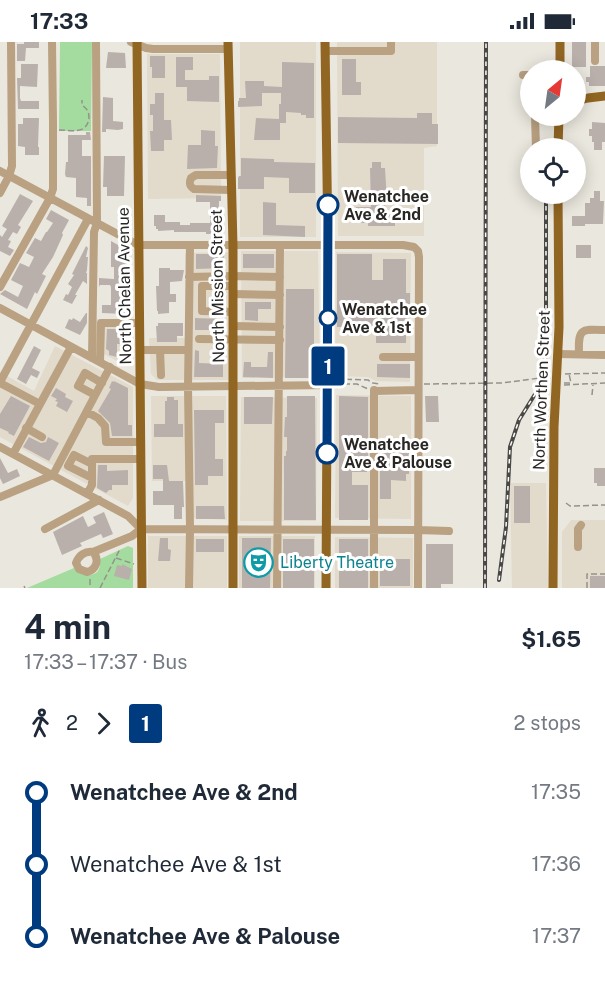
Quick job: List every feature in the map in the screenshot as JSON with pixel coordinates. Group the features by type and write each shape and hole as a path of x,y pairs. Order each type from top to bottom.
{"main road":[{"path":"560,42 560,60"},
{"name":"North Chelan Avenue","path":"136,43 142,588"},
{"name":"North Mission Street","path":"228,45 233,276 233,588"},
{"path":"325,47 328,244 326,588"},
{"path":"586,98 605,96"},
{"name":"North Worthen Street","path":"553,588 554,427 558,354 558,204"}],"street":[{"path":"0,193 12,166 10,42"},
{"path":"0,287 50,198 53,185 52,42"},
{"path":"96,42 97,223 94,232 96,360"},
{"path":"325,47 391,51 391,42"},
{"path":"595,42 595,61"},
{"path":"136,43 153,49 228,45"},
{"path":"0,171 138,245 328,244 414,247 419,257 418,588"},
{"path":"231,175 196,175 191,178 189,184 194,189 231,190"},
{"path":"40,404 0,382 88,219"},
{"path":"189,588 190,245"},
{"path":"277,588 280,245"},
{"path":"189,277 280,277"},
{"path":"233,312 202,311 202,286 280,294"},
{"path":"0,308 140,384 154,387 328,385"},
{"path":"96,360 101,323 140,323"},
{"path":"233,326 280,327"},
{"path":"579,354 582,332 605,330"},
{"path":"200,339 280,340"},
{"path":"12,454 71,346"},
{"path":"140,350 188,350"},
{"path":"160,350 161,375"},
{"path":"558,354 605,355"},
{"path":"383,357 418,357"},
{"path":"0,497 52,475 110,367"},
{"path":"95,395 78,386 85,374 102,383"},
{"path":"374,588 375,390 419,387"},
{"path":"87,412 98,418 105,426 106,442 141,442"},
{"path":"26,429 42,437"},
{"path":"0,447 130,517 141,529"},
{"path":"92,465 74,455 69,466 92,478"},
{"path":"87,494 92,485 92,459 141,459"},
{"path":"45,530 99,500"},
{"path":"578,548 578,532 581,525"},
{"path":"93,552 97,561 93,569 89,572 81,570 76,563 79,556 125,539 141,529 449,531"}],"path":[{"path":"53,130 86,128 89,113 82,105 82,100"},
{"path":"560,375 605,373"},
{"path":"569,374 571,383 562,384 605,383"},
{"path":"419,387 502,383 550,376"},
{"path":"337,379 368,380 382,384"},
{"path":"328,385 357,384 375,390"},
{"path":"592,384 592,395"},
{"path":"566,503 570,506 605,505"},
{"path":"100,588 125,539"},
{"path":"115,557 142,566"},
{"path":"89,572 90,588"},
{"path":"587,588 587,574 605,574"}],"shaded area":[{"path":"240,42 316,42 316,237 240,237"},
{"path":"337,42 437,42 437,146 424,148 424,236 338,236"},
{"path":"147,54 220,54 221,198 148,199"},
{"path":"241,251 318,251 320,377 242,378"},
{"path":"228,252 229,380 157,380 151,374 149,338 186,338 185,253"},
{"path":"336,252 411,253 410,382 335,376"},
{"path":"94,319 128,319 127,365 95,349"},
{"path":"55,346 133,387 133,498 128,506 0,437 0,372 34,391"},
{"path":"336,395 411,396 411,519 335,518"},
{"path":"151,396 226,396 227,520 186,518 186,481 152,481"},
{"path":"241,397 317,398 316,521 240,521"},
{"path":"510,483 546,483 548,588 512,588"},
{"path":"571,520 605,520 605,588 562,588 562,532"},
{"path":"148,536 227,536 227,588 148,588"},
{"path":"239,536 315,536 315,588 239,588"},
{"path":"335,537 413,538 413,588 335,588"}],"green space":[{"path":"60,42 92,42 91,131 59,131"},
{"path":"128,546 133,548 133,588 27,588 74,568 83,573 96,573 100,559"}],"building":[{"path":"24,42 39,42 39,48 26,48 25,61 17,61 17,44 24,44"},
{"path":"572,42 586,42 586,60 572,60"},
{"path":"108,52 125,53 126,68 106,68"},
{"path":"150,56 165,56 165,78 152,78"},
{"path":"176,57 193,57 193,70 185,70 185,80 209,80 209,76 219,76 219,102 187,101 187,87 176,87"},
{"path":"342,59 356,59 356,82 361,82 361,95 342,95"},
{"path":"282,62 314,63 314,118 306,118 306,115 301,115 301,113 286,112 286,123 280,123 280,140 254,140 256,118 279,119 281,93 262,93 262,106 238,107 239,98 246,98 245,81 264,81 264,86 282,87"},
{"path":"21,64 38,64 37,87 20,86 20,98 21,101 39,101 39,109 18,109 17,78 21,78"},
{"path":"590,66 605,66 605,86 589,86 586,77 590,77"},
{"path":"155,93 164,93 164,120 171,120 172,140 164,140 164,151 151,151 150,131 153,131 153,115 150,115 150,104 155,104"},
{"path":"103,97 113,98 113,121 123,122 123,129 106,129 106,132 102,132"},
{"path":"417,113 432,113 432,124 438,124 438,144 338,143 338,117 417,118"},
{"path":"23,118 39,118 39,155 25,155 25,147 18,146 18,124 23,124"},
{"path":"592,122 605,123 605,142 602,142 602,150 594,150 592,136 589,136"},
{"path":"201,130 215,131 215,146 218,146 217,168 187,169 188,145 201,145"},
{"path":"86,132 90,132 91,140 82,140 82,156 91,156 91,206 87,206 87,198 76,197 76,178 66,177 65,174 66,162 68,162 68,135 86,135"},
{"path":"104,156 125,156 124,196 107,196 107,187 103,187"},
{"path":"241,158 315,163 315,193 289,193 289,178 264,177 264,189 238,189"},
{"path":"372,162 381,162 381,168 385,168 386,213 395,213 395,226 368,226 368,223 356,223 356,207 371,207 370,168 372,168"},
{"path":"594,191 600,191 600,201 604,201 603,224 572,226 572,216 585,216 585,204 590,203 590,198 594,198"},
{"path":"20,194 33,201 18,225 21,227 17,234 13,232 8,240 11,241 8,247 14,250 10,256 0,251 0,235 2,237 7,229 2,226"},
{"path":"196,195 221,196 218,234 158,231 156,229 154,215 165,215 165,222 180,222 180,225 210,223 210,202 196,202"},
{"path":"263,202 276,203 276,225 305,226 305,237 263,235"},
{"path":"51,210 69,220 53,257 42,274 46,276 27,309 0,294 5,290 18,297 23,286 11,280 20,263 29,267 34,257 26,253 35,238 41,241 53,223 46,219"},
{"path":"111,241 129,251 129,268 126,268 126,289 124,289 125,314 102,313 102,305 111,305 111,287 100,285 99,287 99,278 114,279 114,267 111,267"},
{"path":"576,245 591,245 591,258 576,258"},
{"path":"86,246 88,248 87,284 83,281 72,304 63,300 72,287 68,284"},
{"path":"196,254 224,254 224,268 196,269"},
{"path":"243,254 274,254 274,268 243,268"},
{"path":"337,254 372,254 372,280 383,280 383,259 406,259 406,293 410,293 410,303 409,335 406,335 406,343 376,343 376,336 368,327 337,327"},
{"path":"159,268 184,270 182,281 170,282 170,294 176,294 176,302 169,302 169,313 158,314 157,311 156,286 159,286"},
{"path":"286,289 314,289 314,378 285,378"},
{"path":"245,302 271,302 271,309 258,309 258,321 245,320"},
{"path":"86,313 87,323 80,335 65,328 69,319 73,318 80,322"},
{"path":"195,318 224,319 224,333 215,333 215,330 195,330"},
{"path":"158,323 183,323 183,336 177,336 177,342 157,342 156,326"},
{"path":"107,329 118,329 117,338 126,338 126,344 117,344 117,357 109,355 106,349"},
{"path":"34,346 41,350 32,368 40,372 37,378 31,375 26,384 17,379"},
{"path":"195,350 199,351 199,363 223,364 223,377 194,377"},
{"path":"268,352 273,352 273,378 243,377 244,362 251,362 251,367 267,367"},
{"path":"377,364 410,364 410,378 377,377"},
{"path":"112,381 128,388 128,425 132,425 132,436 112,436 110,423 98,411 111,389 109,388"},
{"path":"56,388 73,401 67,412 56,406 57,399 51,396"},
{"path":"11,396 30,406 14,436 0,428 0,414"},
{"path":"287,396 315,396 316,520 284,520 284,456 287,451 287,437 284,437"},
{"path":"339,396 368,397 367,472 352,472 352,485 368,485 368,520 339,520"},
{"path":"425,396 438,396 439,422 426,422"},
{"path":"167,397 174,397 174,400 178,400 178,424 183,424 183,437 154,437 154,424 165,424"},
{"path":"244,397 273,397 272,424 244,424"},
{"path":"194,410 224,410 224,423 215,423 215,459 223,459 223,476 208,476 208,485 195,485"},
{"path":"29,437 41,443 46,442 48,437 59,443 49,461 23,447"},
{"path":"380,444 410,444 409,474 406,474 406,481 391,480 391,499 380,499"},
{"path":"0,458 8,473 17,469 20,476 3,484 0,478"},
{"path":"98,465 107,465 107,471 128,470 128,485 112,485 112,490 106,493 97,488"},
{"path":"153,465 167,465 169,481 183,481 182,519 174,519 174,505 153,505 153,491 163,491 163,479 153,479"},
{"path":"594,468 605,468 605,486 597,486 597,483 594,483"},
{"path":"514,486 530,486 530,523 514,523"},
{"path":"196,506 224,506 225,519 196,519"},
{"path":"104,512 113,534 103,538 101,534 80,543 82,546 62,555 53,532 83,516 88,527 96,523 93,517"},
{"path":"160,538 168,538 168,549 171,550 170,561 158,561"},
{"name":"Liberty Theatre","path":"242,538 271,538 270,588 242,588"},
{"path":"196,539 224,539 224,552 196,552"},
{"path":"283,539 314,539 314,588 283,588"},
{"path":"339,539 368,539 368,588 339,588"},
{"path":"426,544 453,544 453,584 441,584 441,588 426,588"},
{"path":"380,559 410,559 410,586 380,586"},
{"path":"122,564 132,569 129,580 114,576 117,565 122,566"},
{"path":"590,576 605,576 605,588 590,588"}],"railway":[{"path":"485,588 486,42"},
{"path":"499,580 506,527 510,447 519,420 537,391 545,366 546,204"}],"bus line":[{"name":"1","path":"327,453 328,205"}],"place":[{"name":"Wenatchee Ave & 2nd","path":"328,205"},
{"name":"Wenatchee Ave & 1st","path":"328,318"},
{"name":"Wenatchee Ave & Palouse","path":"327,453"},
{"name":"Liberty Theatre","path":"259,562"}]}
